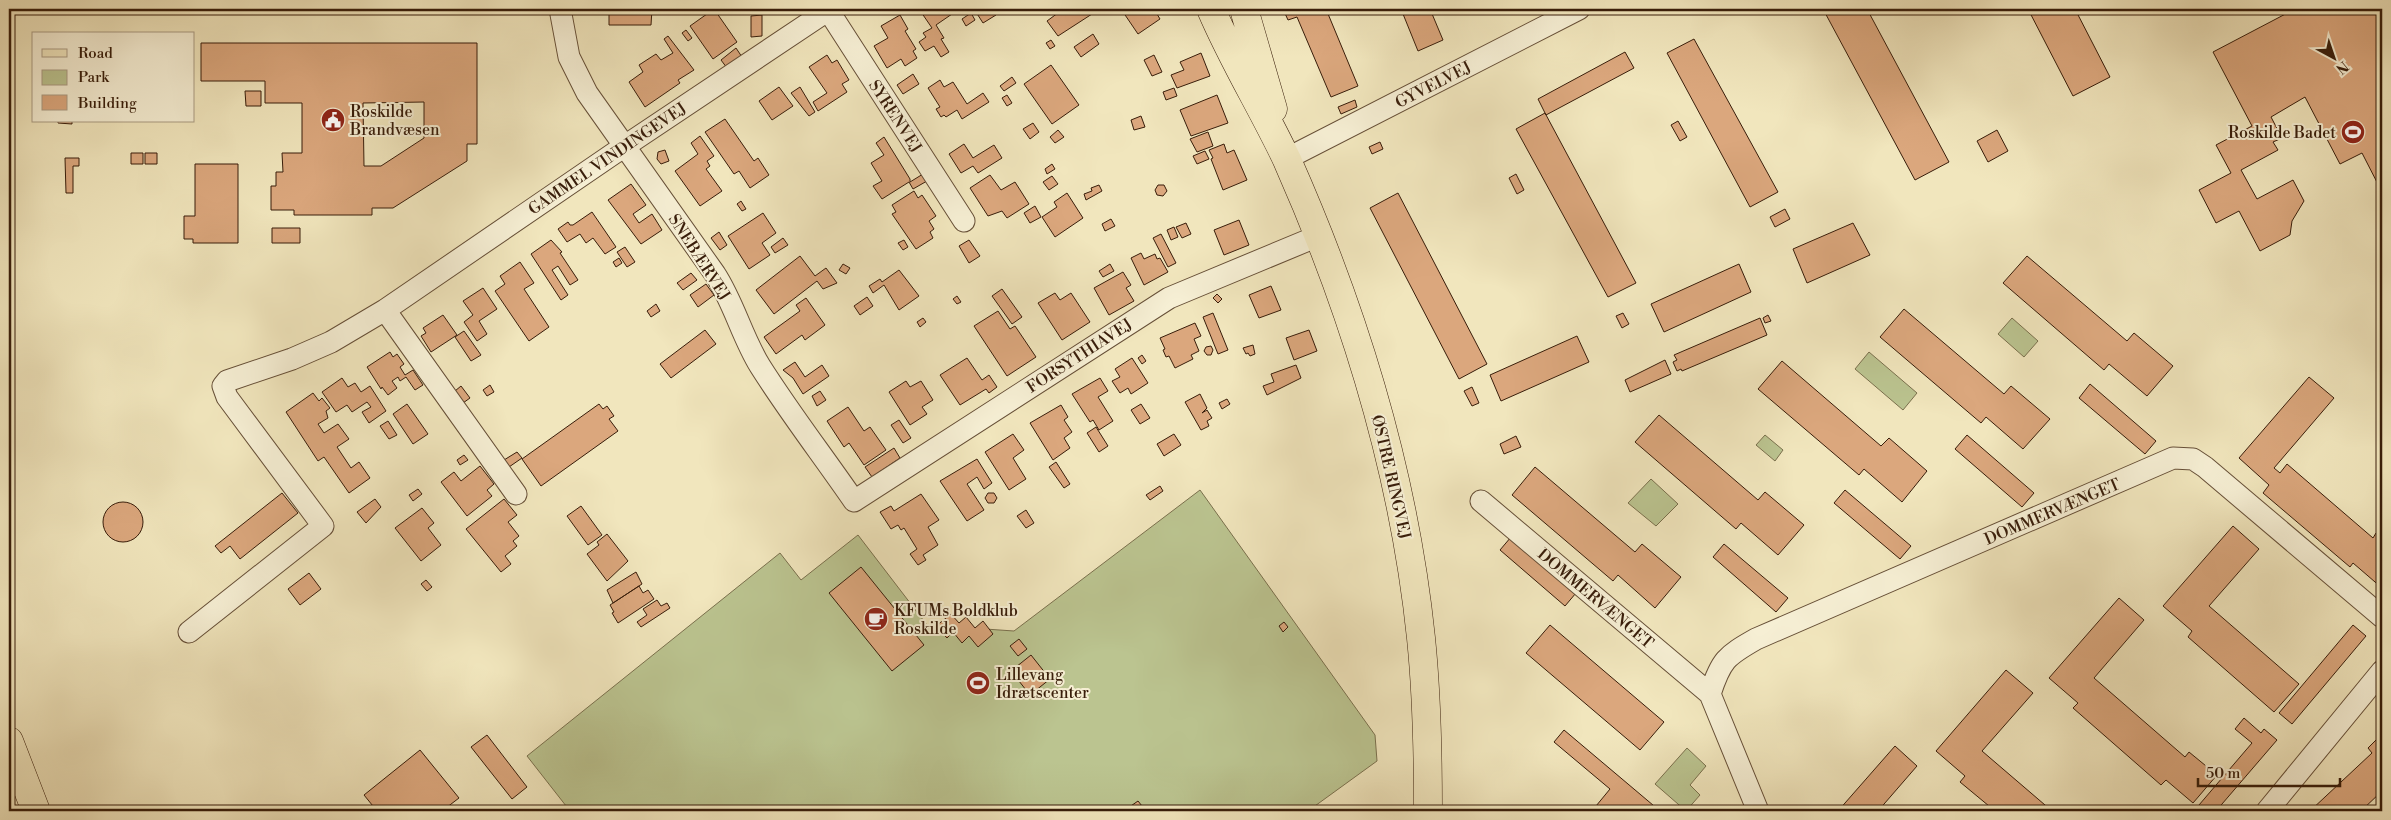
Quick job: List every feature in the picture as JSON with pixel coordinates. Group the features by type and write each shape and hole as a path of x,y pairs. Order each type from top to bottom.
{"main road":[{"name":"ØSTRE RINGVEJ","path":"1211,9 1286,159 1348,313 1372,391 1392,467 1408,543 1421,638 1428,741 1428,811"},
{"path":"1229,9 1268,91"},
{"name":"ØSTRE RINGVEJ","path":"1244,9 1286,159"},
{"path":"9,740 36,811"}],"street":[{"name":"SNEBÆRVEJ","path":"560,9 569,57 578,75 624,146 724,288 742,331 760,366 854,500"},
{"name":"GYVELVEJ","path":"1286,159 1580,9"},
{"name":"GAMMEL VINDINGEVEJ","path":"189,632 323,526 227,396 223,386 232,378 292,359 332,342 385,310 624,146 829,10"},
{"name":"SYRENVEJ","path":"829,10 964,221"},
{"name":"FORSYTHIAVEJ","path":"854,500 1169,298 1318,236"},
{"path":"385,310 516,494"},
{"name":"DOMMERVÆNGET","path":"1710,694 1717,672 1727,658 1756,639 2173,458 2193,459 2205,467 2382,617"},
{"name":"DOMMERVÆNGET","path":"1481,501 1710,694 1758,811"},
{"path":"2267,811 2382,671"}],"green space":[{"path":"2012,318 2038,341 2024,357 1998,334"},
{"path":"1869,352 1917,393 1903,410 1855,369"},
{"path":"1765,435 1783,450 1775,461 1756,445"},
{"path":"1651,479 1678,504 1656,526 1628,503"},
{"name":"Lillevang Idrætscenter","path":"1200,490 1375,735 1377,761 1308,811 570,811 527,756 780,553 801,580 858,535 927,625 1014,631"},
{"path":"1687,748 1706,766 1690,785 1700,795 1686,811 1655,784"}],"building":[{"path":"371,9 371,11 161,10"},
{"path":"609,9 652,9 651,25 609,25"},
{"path":"714,9 737,42 713,59 690,26"},
{"path":"919,9 948,9 952,14 936,25 944,38 941,39 949,52 941,57 934,46 925,51 919,42 926,37 923,33 932,28"},
{"path":"974,9 993,9 996,15 983,23"},
{"path":"1061,9 1088,9 1092,14 1058,36 1047,21"},
{"path":"1121,9 1154,9 1160,19 1138,34"},
{"path":"1283,9 1326,9 1358,86 1331,97 1297,17 1288,20"},
{"path":"1401,9 1430,9 1443,40 1418,51"},
{"path":"1823,9 1867,9 1949,162 1915,180"},
{"path":"2028,9 2075,9 2110,77 2073,96"},
{"name":"Roskilde Badet","path":"2295,9 2382,9 2382,192 2362,153 2340,164 2305,97 2271,117 2282,138 2273,142 2278,150 2241,170 2257,199 2293,180 2304,201 2292,221 2290,235 2260,251 2239,211 2216,223 2199,190 2231,173 2216,145 2252,126 2213,52"},
{"path":"971,13 975,20 966,26 962,19"},
{"path":"762,15 762,36 751,37 751,16"},
{"path":"900,15 908,29 905,31 916,49 913,51 917,58 905,66 901,59 887,68 874,46 888,38 881,26"},
{"path":"686,30 692,38 688,41 682,33"},
{"path":"1093,34 1099,44 1081,57 1074,47"},
{"path":"668,36 694,70 678,80 680,83 645,107 629,82 643,72 639,65 656,54 661,60 673,53 664,39"},
{"path":"1694,39 1778,192 1750,207 1667,53"},
{"path":"1051,40 1055,46 1050,49 1046,43"},
{"name":"Roskilde Brandvæsen","path":"201,43 477,43 477,144 467,144 467,161 393,208 372,208 372,215 294,215 294,210 271,210 271,186 276,186 276,172 283,172 282,153 302,153 302,103 265,103 265,81 201,81","holes":["424,102 424,138 381,166 364,166 363,103"]},
{"path":"736,48 742,57 727,68 721,60"},
{"path":"1625,52 1634,68 1546,115 1538,99"},
{"path":"1201,53 1210,76 1177,88 1171,75 1184,70 1180,62"},
{"path":"827,55 832,63 837,60 849,80 842,84 847,92 818,111 813,102 827,93 809,67"},
{"path":"1154,55 1162,72 1152,76 1144,60"},
{"path":"1051,65 1079,105 1052,124 1024,84"},
{"path":"913,74 919,84 903,94 897,85"},
{"path":"1012,77 1016,83 1004,91 1000,86"},
{"path":"940,80 944,87 953,82 967,104 983,93 989,102 962,119 957,110 946,117 944,115 941,117 936,109 940,107 928,88"},
{"path":"779,87 793,106 772,120 759,101"},
{"path":"800,87 815,112 809,116 791,93"},
{"path":"1174,88 1177,96 1166,100 1163,92"},
{"path":"245,91 261,91 261,106 246,106"},
{"path":"1007,95 1012,103 1007,106 1002,98"},
{"path":"1217,95 1228,123 1191,136 1180,110"},
{"path":"1355,100 1357,107 1341,114 1338,107"},
{"path":"1545,113 1636,283 1608,297 1516,129"},
{"path":"1141,116 1145,127 1134,130 1131,120"},
{"path":"725,119 754,161 758,158 769,175 750,188 739,171 734,174 705,132"},
{"path":"1678,121 1687,137 1680,141 1671,125"},
{"path":"72,122 72,124 58,123"},
{"path":"1033,123 1039,132 1030,139 1023,129"},
{"path":"1058,130 1064,137 1055,143 1050,137"},
{"path":"1997,130 2008,151 1988,162 1977,141"},
{"path":"1208,132 1213,146 1197,152 1190,139"},
{"path":"700,136 714,156 707,161 710,166 706,169 722,191 700,206 675,171 698,154 691,143"},
{"path":"884,137 910,179 910,182 923,174 927,181 913,189 909,182 882,199 873,186 882,181 871,163 884,155 876,143"},
{"path":"1380,142 1383,149 1372,154 1369,147"},
{"path":"964,144 973,158 994,145 1002,158 978,173 973,166 961,173 949,154"},
{"path":"1224,144 1227,153 1234,150 1247,180 1223,190 1209,150"},
{"path":"665,150 669,161 661,164 657,159 658,152"},
{"path":"1205,151 1209,159 1197,164 1193,156"},
{"path":"131,153 143,153 143,164 131,164"},
{"path":"145,153 157,153 157,164 145,164"},
{"path":"65,158 79,158 79,166 73,166 73,193 66,193"},
{"path":"195,164 238,164 238,243 193,243 193,239 184,239 184,216 195,216"},
{"path":"1052,164 1055,169 1047,174 1045,169"},
{"path":"1516,174 1524,190 1517,194 1509,178"},
{"path":"990,175 1001,190 1015,182 1029,204 1007,218 1002,211 988,216 970,188"},
{"path":"1052,176 1058,184 1049,190 1043,182"},
{"path":"631,184 646,205 633,214 639,223 652,214 662,230 641,244 608,200"},
{"path":"1099,185 1102,191 1086,200 1084,194 1092,191 1091,188"},
{"path":"1158,185 1164,185 1167,191 1163,196 1157,195 1155,190"},
{"path":"914,191 918,198 922,195 936,216 929,221 934,229 930,232 933,238 916,249 892,214 896,212 892,205"},
{"path":"1067,193 1083,218 1055,237 1042,217 1057,207 1054,202"},
{"path":"1398,193 1487,364 1459,379 1370,208"},
{"path":"741,201 746,209 742,211 737,204"},
{"path":"1035,206 1041,217 1030,223 1024,213"},
{"path":"1785,209 1790,219 1775,227 1770,217"},
{"path":"592,212 616,247 605,254 593,238 586,243 580,234 567,242 558,229 568,222 570,225 573,225"},
{"path":"763,213 776,233 762,243 770,255 749,269 728,236"},
{"path":"1111,219 1115,226 1105,231 1102,224"},
{"path":"1239,220 1249,245 1224,255 1214,230"},
{"path":"1186,223 1191,234 1182,238 1176,227"},
{"path":"1853,223 1870,255 1807,283 1793,249"},
{"path":"1174,227 1178,237 1171,240 1167,230"},
{"path":"272,228 300,228 300,243 272,243"},
{"path":"719,232 727,245 720,250 711,238"},
{"path":"1161,234 1176,263 1168,267 1153,238"},
{"path":"783,238 788,245 775,253 771,247"},
{"path":"551,240 562,252 560,253 578,280 570,285 558,266 552,270 568,295 561,300 531,254"},
{"path":"904,240 908,247 903,250 898,243"},
{"path":"969,240 980,256 969,263 959,246"},
{"path":"625,247 635,262 627,267 617,252"},
{"path":"1141,253 1144,259 1155,254 1157,259 1160,258 1168,272 1144,285 1131,258"},
{"path":"800,256 815,276 826,268 837,283 823,289 817,281 774,314 756,290"},
{"path":"2027,256 2127,341 2134,333 2173,366 2147,396 2109,364 2104,370 2003,283"},
{"path":"619,258 622,263 616,267 613,262"},
{"path":"520,262 534,283 524,289 549,327 529,341 495,291 505,284 500,276"},
{"path":"843,264 850,268 846,274 839,270"},
{"path":"1110,264 1114,271 1103,277 1099,271"},
{"path":"1739,264 1751,292 1664,332 1651,304"},
{"path":"899,270 919,296 899,310 884,285 873,293 869,286 880,279 882,282"},
{"path":"1123,272 1131,285 1126,288 1134,301 1109,315 1094,288"},
{"path":"691,273 697,280 683,290 677,283"},
{"path":"706,284 714,295 698,307 690,295"},
{"path":"1271,286 1281,310 1259,318 1249,295"},
{"path":"483,288 497,309 479,321 487,334 477,341 464,322 473,315 463,301"},
{"path":"1002,289 1022,317 1012,324 992,296"},
{"path":"1055,293 1060,300 1071,293 1090,322 1062,340 1038,303"},
{"path":"1217,294 1222,299 1218,303 1213,298"},
{"path":"957,296 961,302 957,304 953,299"},
{"path":"867,297 873,306 860,315 854,306"},
{"path":"806,298 825,325 805,340 802,335 776,354 764,337 800,311 796,305"},
{"path":"656,304 660,311 651,317 647,311"},
{"path":"1904,309 2004,394 2011,386 2050,419 2023,449 1986,417 1981,423 1880,337"},
{"path":"998,311 1010,329 1015,326 1036,357 1007,376 974,326"},
{"path":"1213,313 1228,350 1218,354 1203,317"},
{"path":"1623,313 1629,324 1622,328 1616,316"},
{"path":"443,315 457,335 431,352 421,336 426,333 423,328"},
{"path":"1768,315 1771,321 1765,323 1763,318"},
{"path":"923,318 926,322 920,327 917,322"},
{"path":"1760,318 1767,335 1682,371 1681,369 1677,371 1673,362 1677,360 1674,355"},
{"path":"1195,323 1201,336 1194,339 1199,351 1191,355 1193,359 1175,368 1169,356 1166,357 1160,338"},
{"path":"705,330 716,344 671,378 660,364"},
{"path":"1309,330 1317,351 1294,360 1286,338"},
{"path":"464,331 481,355 471,361 455,337"},
{"path":"1577,336 1589,362 1501,401 1490,375"},
{"path":"1253,345 1255,354 1250,356 1248,353 1246,354 1243,348"},
{"path":"1211,346 1213,350 1211,355 1207,355 1204,351 1206,347"},
{"path":"390,352 393,357 397,354 404,364 400,367 405,375 413,370 423,385 415,390 406,377 400,381 398,377 392,381 397,388 388,395 382,387 381,389 367,367"},
{"path":"1142,355 1146,361 1142,364 1138,358"},
{"path":"967,358 982,380 989,375 997,387 989,393 986,389 960,405 940,375"},
{"path":"1132,358 1148,383 1131,394 1128,388 1120,393 1112,381 1120,377 1115,369"},
{"path":"1665,360 1671,374 1630,392 1625,380"},
{"path":"1782,361 1881,446 1889,438 1927,471 1902,502 1864,469 1859,475 1758,389"},
{"path":"795,362 805,377 822,365 829,376 803,394 793,378 783,370"},
{"path":"1296,365 1301,378 1267,395 1263,386 1274,382 1271,374"},
{"path":"2309,377 2334,398 2274,468 2280,473 2287,464 2373,538 2376,533 2382,539 2382,588 2353,563 2350,567 2263,493 2269,485 2239,458"},
{"path":"342,378 348,387 355,383 361,392 370,386 386,411 369,423 362,412 371,407 367,402 352,412 347,405 336,412 322,392"},
{"path":"1100,378 1108,391 1098,397 1113,421 1099,430 1093,420 1090,422 1072,394"},
{"path":"906,381 910,387 921,381 933,400 922,407 927,414 910,425 889,392"},
{"path":"2090,384 2156,441 2145,454 2079,398"},
{"path":"490,385 494,392 487,396 483,390"},
{"path":"461,386 470,398 463,403 455,391"},
{"path":"1472,387 1479,403 1472,406 1464,391"},
{"path":"820,391 826,400 817,406 812,396"},
{"path":"313,393 319,401 322,398 330,408 326,411 328,418 318,424 324,433 338,424 349,439 337,447 351,468 359,462 370,478 349,493 324,457 318,461 286,412"},
{"path":"1200,394 1207,408 1202,413 1207,410 1212,418 1207,421 1209,426 1201,430 1185,402"},
{"path":"1227,399 1230,404 1222,409 1219,403"},
{"path":"407,404 428,434 413,444 393,414"},
{"path":"599,404 603,409 607,406 614,416 609,419 618,431 541,486 522,459"},
{"path":"1141,404 1150,418 1140,424 1131,410"},
{"path":"1061,405 1068,417 1064,420 1072,432 1064,438 1070,448 1053,460 1030,423"},
{"path":"848,407 864,431 870,427 886,450 864,465 849,443 844,447 827,421"},
{"path":"1659,415 1758,500 1765,492 1804,525 1778,555 1741,523 1736,529 1635,442"},
{"path":"899,420 911,438 903,443 891,425"},
{"path":"388,421 397,435 389,439 380,426"},
{"path":"1096,427 1108,446 1099,452 1087,433"},
{"path":"1013,434 1024,450 1013,458 1026,479 1009,490 985,452"},
{"path":"1174,434 1181,445 1164,456 1157,444"},
{"path":"1967,435 2034,493 2022,507 1955,449"},
{"path":"1516,436 1521,447 1504,454 1500,444"},
{"path":"894,448 900,458 872,477 865,467"},
{"path":"517,452 522,458 509,467 504,460"},
{"path":"464,455 468,460 460,465 457,460"},
{"path":"977,459 992,483 984,489 977,477 967,484 984,510 967,521 940,481"},
{"path":"1056,462 1070,484 1064,488 1049,467"},
{"path":"480,466 494,484 487,490 492,496 467,516 441,482 454,472 461,481"},
{"path":"1535,467 1635,552 1642,544 1681,577 1655,608 1618,575 1613,581 1512,495"},
{"path":"1160,486 1163,491 1150,500 1146,495"},
{"path":"418,489 422,494 413,501 409,495"},
{"path":"1845,490 1911,546 1900,559 1834,503"},
{"path":"282,493 298,513 240,559 230,546 221,553 215,546"},
{"path":"988,493 994,493 997,498 994,503 988,503 985,498"},
{"path":"921,494 939,520 928,527 938,545 923,555 926,560 918,565 910,554 917,549 904,528 901,530 898,525 891,529 880,512 891,506 894,511"},
{"path":"375,499 381,507 366,523 357,512"},
{"path":"504,499 517,515 508,522 519,536 513,541 517,546 505,556 511,564 501,572 466,529"},
{"path":"119,502 127,502 134,505 140,511 143,522 140,533 134,539 127,542 119,542 112,539 106,533 103,526 103,518 106,511 112,505"},
{"path":"581,506 602,535 588,545 567,516"},
{"path":"422,508 434,523 428,528 441,545 421,561 395,528"},
{"path":"1026,510 1034,523 1026,528 1017,516"},
{"path":"2233,526 2259,549 2209,606 2299,684 2274,712 2188,637 2192,631 2163,606"},
{"path":"607,534 628,561 607,581 587,554 599,545 597,542"},
{"path":"1511,537 1576,593 1565,606 1500,550"},
{"path":"1724,544 1788,598 1776,612 1713,557"},
{"name":"KFUMs Boldklub Roskilde","path":"861,567 924,645 892,671 829,593"},
{"path":"636,572 642,584 613,603 607,590"},
{"path":"309,573 321,589 300,605 288,589"},
{"path":"426,580 432,587 427,591 421,584"},
{"path":"639,586 643,593 648,590 654,599 618,623 610,605"},
{"path":"2119,598 2144,620 2094,678 2185,757 2189,752 2217,775 2193,803 2166,780 2161,785 2073,708 2078,703 2049,678"},
{"path":"657,600 661,606 667,603 670,608 641,627 637,622 647,615 643,609"},
{"path":"951,614 959,623 966,617 975,628 983,621 993,634 978,647 969,636 962,643 953,632 947,638 936,626"},
{"path":"1284,622 1288,627 1283,632 1279,626"},
{"path":"1550,625 1664,722 1640,750 1526,653"},
{"path":"2353,625 2366,636 2292,724 2279,713"},
{"path":"1019,639 1027,649 1018,656 1010,646"},
{"path":"1031,655 1050,679 1030,695 1011,671"},
{"path":"2006,670 2033,693 1982,751 2052,811 1995,811 1960,782 1965,776 1936,751"},
{"path":"2244,718 2261,733 2264,729 2277,740 2216,811 2206,811 2199,805 2252,743 2235,729"},
{"path":"1564,730 1660,811 1603,811 1596,806 1610,789 1554,742"},
{"path":"2382,734 2382,791 2361,811 2310,811 2372,753 2368,748"},
{"path":"487,735 527,787 512,799 471,747"},
{"path":"1895,746 1917,766 1878,811 1838,811"},
{"path":"420,750 459,798 442,811 377,811 364,795"},
{"path":"1138,801 1146,811 1130,811 1128,808"}],"place":[{"name":"Roskilde Brandvæsen","path":"333,120"},
{"name":"Roskilde Badet","path":"2353,132"},
{"name":"KFUMs Boldklub Roskilde","path":"876,619"},
{"name":"Lillevang Idrætscenter","path":"978,683"}]}
